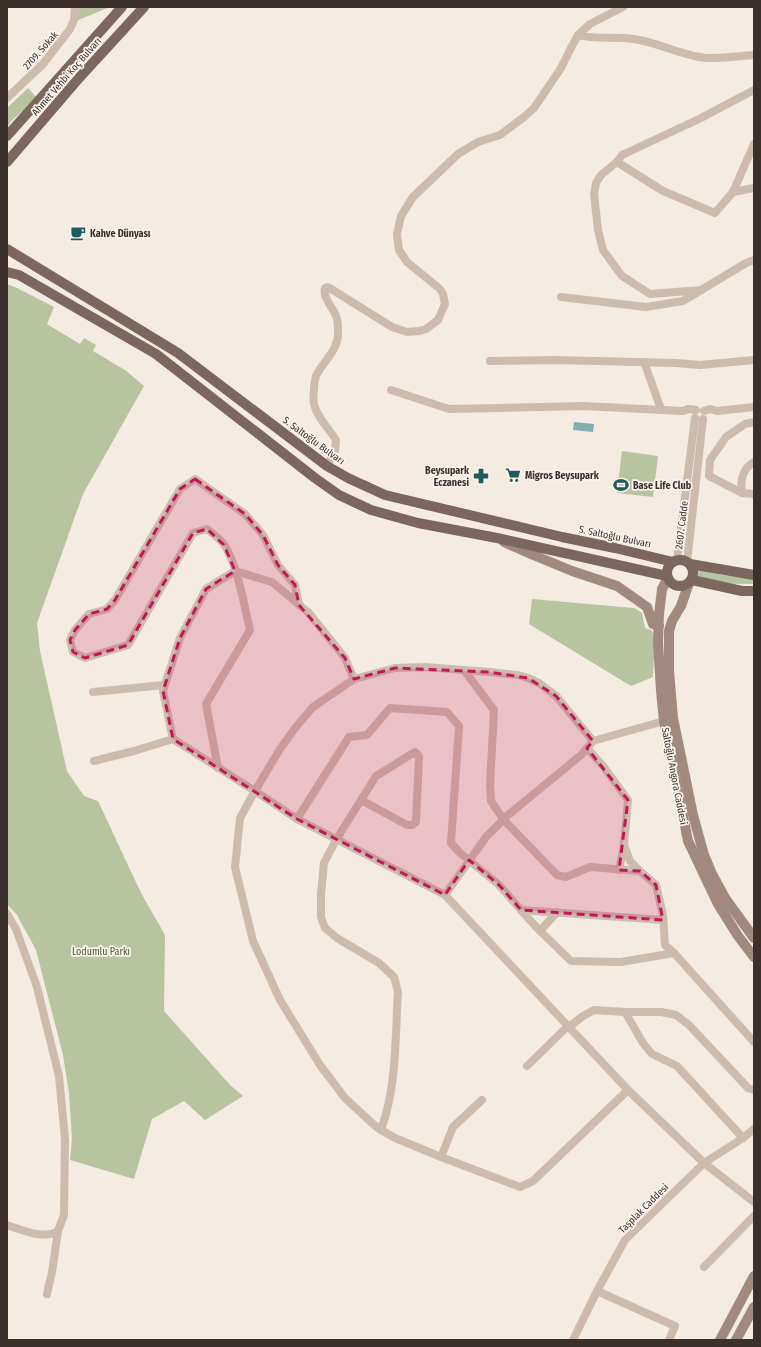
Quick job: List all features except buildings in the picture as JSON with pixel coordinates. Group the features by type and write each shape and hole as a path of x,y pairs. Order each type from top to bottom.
{"main road":[{"name":"Ahmet Vehbi Koç Bulvarı","path":"7,136 122,7"},
{"name":"Ahmet Vehbi Koç Bulvarı","path":"7,162 79,78 144,7"},
{"name":"S. Saltoğlu Bulvarı","path":"7,249 178,353 326,466 348,478 386,495 562,537 682,562 754,575"},
{"path":"7,272 19,275 156,354 308,474 338,495 371,510 418,523 497,538 668,577 676,585 681,586 690,581 742,591 754,591"},
{"path":"668,577 668,568 682,562 693,572 690,581"}],"street":[{"name":"2709. Sokak","path":"7,98 43,64 70,29 74,20 75,7"},
{"path":"326,466 335,452 336,440 321,420 314,403 314,390 316,375 328,360 337,342 338,332 337,317 325,296 325,288 328,287 392,327 407,332 426,329 438,320 445,304 443,294 440,289 407,262 399,250 397,234 401,216 413,197 458,154 478,142 500,135 534,108 561,68 578,35 590,24 623,7"},
{"path":"578,35 587,38 620,38 641,40 700,58 754,55"},
{"path":"701,290 650,294 622,276 603,250 598,230 594,194 596,183 622,155 699,119 754,90"},
{"path":"616,162 663,191 715,213 733,192 754,144"},
{"path":"733,192 754,188"},
{"path":"561,297 646,307 683,301 746,263 754,260"},
{"path":"490,361 555,360 700,365 754,360"},
{"path":"644,362 661,409"},
{"path":"391,390 449,409 583,406 661,409 711,416 717,411 754,407"},
{"name":"2607. Cadde","path":"682,562 684,504 699,415"},
{"name":"2607. Cadde","path":"682,562 694,505 699,415"},
{"path":"754,422 745,424 726,437 710,460 709,476 742,493 754,494"},
{"path":"742,493 742,476 749,465 754,462"},
{"path":"218,768 206,704 250,630 230,557 224,544 207,529 193,533 128,645 85,658 73,652 70,640 75,630 90,614 107,609 115,600 180,488 195,480 244,514 263,535 278,565 295,585 299,605"},
{"path":"684,504 694,505"},
{"path":"497,538 530,554 617,586 647,607 653,624 659,626"},
{"path":"354,679 345,658 309,613 272,582 235,571 206,589 180,638 163,691 173,739 255,791 297,820 445,895 628,1090 704,1163 754,1202"},
{"name":"Saltoğlu Angora Caddesi","path":"668,577 662,588 658,642 668,720 688,841 718,904 738,936 754,957"},
{"name":"Saltoğlu Angora Caddesi","path":"690,581 681,606 672,621 669,631 668,720 704,855 725,898 754,938"},
{"path":"593,741 556,696 538,683 518,675 425,667 395,668 354,679 313,707 296,726 280,749 240,818 235,867 253,941 280,1000 320,1065 345,1098 373,1124 395,1138 520,1187 533,1181 628,1090"},
{"path":"464,670 494,710 490,785 491,801 503,819 557,875 566,877 590,867 640,871"},
{"path":"93,692 164,686"},
{"path":"297,820 349,737 367,735 390,708 447,712 458,726 451,842 459,852 499,885 540,931 571,961 621,962 674,953"},
{"path":"445,895 486,837 503,819 581,755 593,741 668,720"},
{"path":"94,761 173,739"},
{"path":"587,748 604,767 628,800 624,845 619,870"},
{"path":"362,800 407,825 412,825 416,822 419,756 415,752 376,776 336,840 324,863 321,894 321,917 324,928 337,938 379,963 394,977 398,992 391,1092 387,1112 381,1130"},
{"path":"624,845 630,861 656,885 663,920 665,945 674,953 754,1042"},
{"path":"521,910 663,920"},
{"path":"540,931 558,912"},
{"path":"7,914 16,929 38,987 59,1076 65,1139 64,1215 58,1231 47,1294"},
{"path":"527,1066 569,1026 594,1010 661,1012 676,1015 689,1025 748,1088 754,1090"},
{"path":"625,1012 643,1043 652,1054 677,1066 743,1138"},
{"path":"441,1157 453,1127 482,1100"},
{"name":"Taşplak Caddesi","path":"573,1340 597,1291 625,1240 704,1163 743,1138 754,1129"},
{"path":"704,1267 754,1216"},
{"path":"7,1225 38,1234 52,1235 58,1231"},
{"path":"720,1340 754,1276"},
{"path":"597,1291 675,1326 669,1340"},
{"path":"736,1340 754,1307"}],"highlighted area":[{"path":"195,479 245,514 263,535 278,565 295,585 299,605 345,658 354,679 395,668 489,672 528,678 556,696 593,741 587,748 628,800 619,870 640,871 656,885 663,920 521,910 499,885 469,860 445,895 297,819 173,739 163,691 180,638 206,589 235,571 224,545 207,529 193,533 128,645 85,658 73,652 70,640 75,630 89,614 107,609 115,600 180,489"}],"green space":[{"path":"79,7 110,7 76,21"},
{"path":"28,88 37,98 11,121 7,127 7,108"},
{"name":"Lodumlu Parkı","path":"7,284 54,307 47,324 80,344 84,338 96,345 93,351 125,370 144,386 83,494 37,623 40,651 67,771 84,796 98,801 141,893 165,935 164,1011 230,1085 243,1096 205,1120 184,1101 152,1119 134,1179 70,1160 72,1139 69,1093 63,1055 36,950 17,915 7,904"},
{"path":"622,451 658,456 653,497 617,493"},
{"path":"697,569 722,575 754,579 754,584 695,583"},
{"path":"532,599 634,608 642,613 645,628 651,630 655,636 653,677 631,686 529,624"}],"water":[{"path":"574,422 594,424 593,432 573,430"}],"place":[{"name":"Kahve Dünyası","path":"78,233"},
{"name":"Migros Beysupark","path":"513,475"},
{"name":"Beysupark Eczanesi","path":"481,476"},
{"name":"Base Life Club","path":"621,485"}]}
